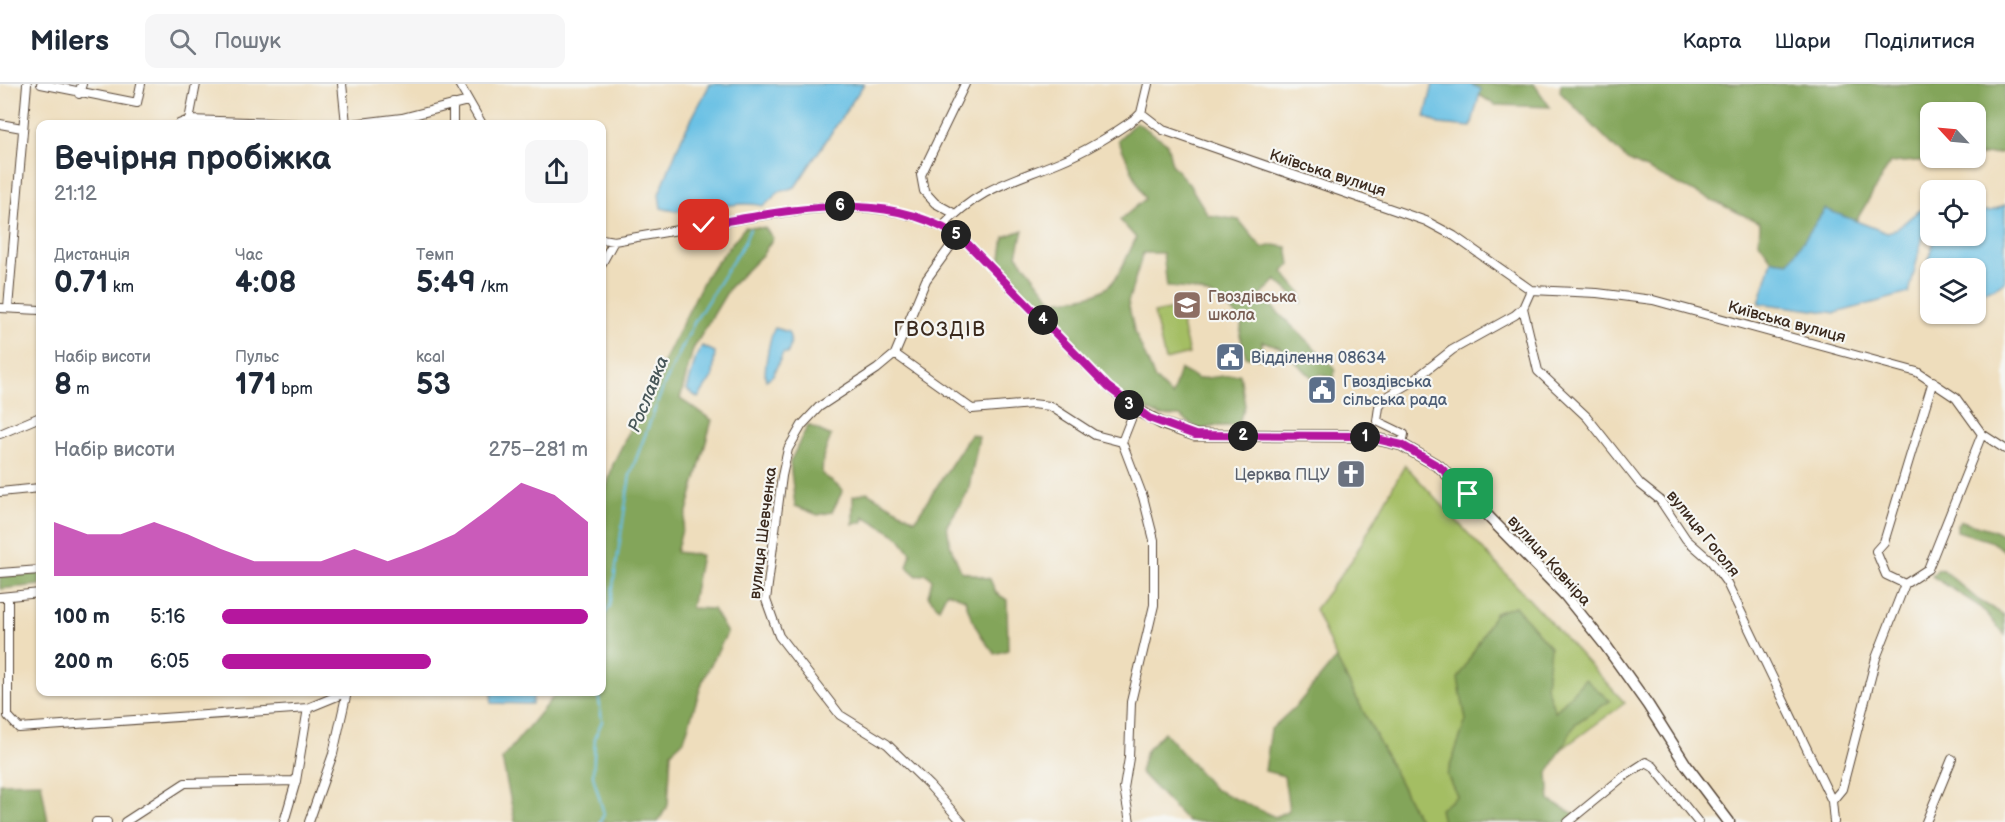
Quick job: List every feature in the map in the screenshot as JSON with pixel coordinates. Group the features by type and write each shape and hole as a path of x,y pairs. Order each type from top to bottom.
{"street":[{"path":"27,84 4,308 36,310"},
{"path":"41,84 80,94 136,103 141,84"},
{"path":"80,94 82,84"},
{"path":"189,120 196,84"},
{"path":"342,84 346,120"},
{"path":"459,84 480,120"},
{"path":"955,214 935,202 924,191 921,174 965,84"},
{"path":"942,227 965,204 1013,178 1059,162 1092,146 1141,113 1148,84"},
{"path":"385,120 468,101"},
{"path":"453,104 453,120"},
{"name":"Київська вулиця","path":"1141,113 1163,130 1426,221 1454,236 1531,290 1597,293 1653,300 1917,372 1956,398 1982,434 2005,449"},
{"path":"0,124 22,128"},
{"path":"606,240 614,241 820,206 901,213 942,227 958,236 1108,387 1136,409 1122,442 1143,497 1154,540 1154,605 1131,702 1129,758 1124,788 1130,822"},
{"name":"вулиця Шевченка","path":"958,236 926,280 895,354 869,375 819,407 802,425 788,449 782,476 766,600 779,636 840,715 887,744 930,785 962,822"},
{"path":"606,256 614,241"},
{"path":"1402,445 1404,434 1377,421 1379,407 1385,398 1409,384 1452,350 1493,328 1523,308 1531,290"},
{"name":"вулиця Гоголя","path":"1523,308 1538,371 1587,417 1640,484 1660,500 1686,539 1711,561 1727,583 1832,801 1834,822"},
{"path":"895,354 972,409 1032,404 1050,406 1095,435 1122,442"},
{"path":"1905,584 1886,575 1876,551 1884,542 1933,381"},
{"name":"вулиця Ковніра","path":"1136,409 1163,424 1195,435 1364,436 1402,445 1447,474 1565,595 1606,646 1648,705 1686,765 1729,822"},
{"path":"0,434 36,419"},
{"path":"1832,801 1842,789 1876,658 1905,584 1928,569 1982,434"},
{"path":"0,492 36,488"},
{"path":"0,573 36,570"},
{"path":"36,593 4,597 8,716 19,728 308,708 337,696"},
{"path":"309,822 333,754 346,696"},
{"path":"284,822 296,781 308,708"},
{"path":"1926,822 1952,759"},
{"path":"1569,822 1623,777 1646,762 1653,766 1698,822"},
{"path":"125,822 147,810 185,783 296,781"},
{"path":"147,810 148,822"},
{"path":"96,822 106,822"}],"green space":[{"path":"1462,84 1534,84 1550,107 1495,105"},
{"path":"1561,84 2005,84 2005,152 1986,155 1986,102 1920,102 1920,161 1890,163 1856,221 1825,210 1789,262 1772,260 1759,242 1760,223 1627,160 1560,92"},
{"path":"1136,122 1167,143 1172,165 1189,184 1208,215 1239,220 1262,248 1273,245 1287,247 1290,264 1283,272 1301,293 1302,303 1276,280 1261,296 1335,368 1334,379 1321,374 1314,379 1279,347 1262,341 1262,358 1246,357 1240,335 1242,321 1216,298 1208,294 1167,287 1163,253 1143,253 1128,302 1134,330 1155,379 1172,396 1180,369 1198,379 1240,374 1245,406 1237,426 1216,426 1200,430 1180,416 1160,416 1135,404 1110,384 1042,311 1043,300 1032,298 1000,265 1004,237 1023,230 1017,255 1053,301 1088,296 1108,287 1121,269 1136,238 1120,220 1145,199 1118,140"},
{"path":"745,227 765,228 773,238 763,254 730,287 693,349 680,399 712,420 676,552 701,555 691,608 713,609 727,633 703,680 684,740 671,752 668,805 658,822 515,822 502,759 554,696 606,696 606,489 613,464 706,276"},
{"path":"1178,308 1189,354 1165,360 1154,313"},
{"path":"808,425 831,436 823,457 822,474 843,490 832,512 818,515 795,506 790,462"},
{"path":"971,434 979,437 968,492 947,525 950,545 961,571 990,579 996,593 1007,600 1008,650 995,654 977,628 965,599 947,592 939,608 928,596 932,579 926,574 917,576 907,567 911,553 899,537 864,516 863,522 853,524 853,496 867,492 915,520"},
{"path":"1405,465 1625,703 1522,778 1450,822 1420,822 1336,658 1315,609 1352,560"},
{"path":"1962,521 1993,530 2005,537 2005,551 1990,541 1957,531 1957,524"},
{"path":"1938,569 1943,570 1978,600 2004,615 2005,635 1979,606 1932,576"},
{"path":"36,573 36,585 0,589 0,576"},
{"path":"1515,606 1550,647 1546,686 1555,712 1585,679 1610,701 1576,723 1548,773 1550,801 1577,815 1574,822 1443,822 1440,809 1457,796 1447,775 1466,720 1458,679 1495,613"},
{"path":"1336,658 1420,822 1188,822 1140,772 1146,751 1164,732 1214,789 1275,817 1289,810 1284,776 1265,771 1271,729 1297,705"},
{"path":"41,782 48,822 0,822 0,783"}],"water":[{"path":"710,84 864,84 795,187 779,192 764,206 738,204 686,211 661,208 659,194 682,137"},
{"path":"1433,84 1470,84 1481,89 1471,127 1439,124 1425,117"},
{"path":"2005,205 2005,281 1995,288 1986,290 1986,258 1929,258 1932,246 1986,246 1986,211"},
{"path":"1825,209 1887,233 1920,211 1920,246 1909,293 1836,313 1759,303 1772,260 1789,262"},
{"path":"775,328 788,332 790,346 787,354 783,353 773,375 766,380 765,370"},
{"path":"702,346 715,352 713,376 698,398 687,390 696,357"},
{"path":"492,696 533,696 532,704 491,703"}],"waterway":[{"name":"Рославка","path":"606,612 610,606 630,475 664,385 695,321 744,243 750,229"},
{"name":"Рославка","path":"599,696 602,721 595,737 593,776 604,814 600,822"}],"place":[{"name":"Гвоздівська школа","path":"1187,305"},
{"name":"Відділення 08634","path":"1230,357"},
{"name":"Гвоздівська сільська рада","path":"1322,390"},
{"name":"Церква ПЦУ","path":"1351,474"}],"district":[{"name":"ГВОЗДІВ","path":"940,329"}],"route":[{"path":"704,225 820,206 881,210 923,219 942,227 966,242 1108,387 1149,418 1195,435 1364,436 1402,445 1440,467 1468,494"}]}
